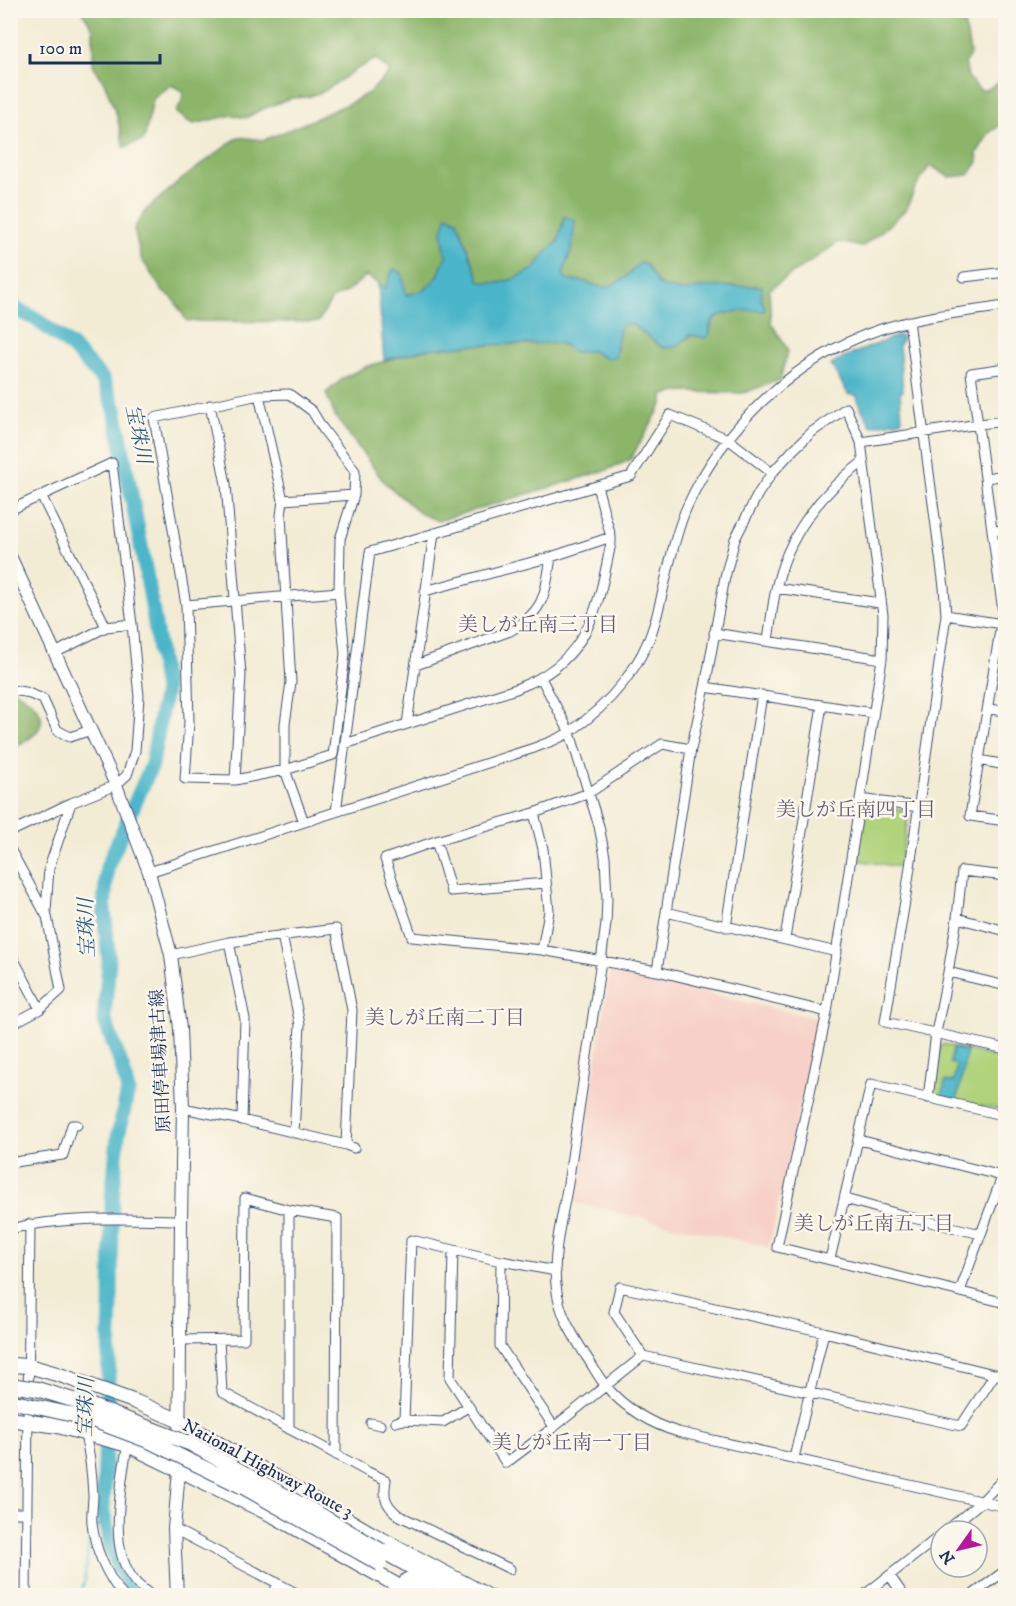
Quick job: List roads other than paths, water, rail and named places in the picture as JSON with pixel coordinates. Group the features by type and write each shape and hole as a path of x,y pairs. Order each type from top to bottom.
{"highway":[{"path":"10,1365 29,1366 92,1386 180,1421 359,1527 488,1596"},
{"path":"10,1376 37,1389"},
{"name":"National Highway Route 3","path":"10,1385 37,1389 89,1405 191,1444 324,1517 379,1562 463,1596"},
{"name":"National Highway Route 3","path":"10,1401 87,1418 151,1442 243,1487 379,1562 434,1596"},
{"path":"10,1410 56,1417 151,1442"},
{"path":"10,1419 58,1426 122,1443 274,1516 359,1564 379,1562 416,1596"}],"main road":[{"name":"原田停車場津古線","path":"10,556 117,789 149,873 171,954 180,1029 183,1108 179,1470 174,1529 177,1596"}],"street":[{"path":"964,277 1005,272"},
{"path":"149,873 534,748 570,733 621,688 644,649 655,624 671,553 686,509 701,479 728,439 776,388 818,358 879,330 909,321 1005,306"},
{"path":"909,321 946,615 885,1022 1005,1049"},
{"path":"1005,368 971,373 1003,612 970,816 1005,821"},
{"path":"289,394 312,411 355,471 354,495 340,539 339,592 345,654 333,755 285,770 235,780 185,779 189,722 186,605 154,418 210,405 260,395 289,394"},
{"path":"260,395 283,500 281,516 291,682 285,724 285,770 304,822"},
{"path":"210,405 226,484 241,675 235,780"},
{"path":"657,971 691,749 725,577 735,539 758,494 772,474 812,432 846,408 861,442 883,615 882,659 837,952 777,1246 1005,1303"},
{"path":"336,812 370,552 631,476 670,415 728,439 772,474"},
{"path":"861,442 1005,421"},
{"path":"768,640 776,588 789,547 817,503 863,462"},
{"path":"10,510 112,463 139,697 135,751 127,774 117,789 71,803 10,832"},
{"path":"986,478 1005,476"},
{"path":"345,744 516,688 541,678 570,656 590,627 601,596 611,537 597,486"},
{"path":"283,500 354,495"},
{"path":"42,496 106,627"},
{"path":"992,531 1005,530"},
{"path":"407,724 434,533"},
{"path":"425,591 611,537"},
{"path":"416,665 510,631 525,623 535,612 545,594 551,556"},
{"path":"776,588 880,603"},
{"path":"186,605 339,592"},
{"path":"946,615 1002,624"},
{"path":"55,653 106,627 132,624"},
{"path":"714,633 882,659"},
{"path":"541,678 570,733 590,793 605,857 607,899 601,961 556,1252 556,1285 568,1329 606,1386 636,1413 654,1424 1005,1507"},
{"path":"705,687 873,713"},
{"path":"10,690 25,692 43,699 57,730 70,737 91,730"},
{"path":"726,927 762,695"},
{"path":"785,939 822,705"},
{"path":"988,709 1005,711"},
{"path":"691,749 662,744 590,793 534,813 436,841 385,859 411,937 542,950 657,971 826,1012"},
{"path":"979,760 1005,765"},
{"path":"860,799 919,807"},
{"path":"10,1024 40,1009 61,990 46,911 49,868 71,803"},
{"path":"534,813 543,849 549,911 542,950"},
{"path":"436,841 451,891 546,883"},
{"path":"10,849 47,917"},
{"path":"928,1098 936,1033 957,918 962,871 1005,876"},
{"path":"666,912 837,952"},
{"path":"957,918 1005,931"},
{"path":"171,954 229,942 336,929 352,1010 350,1146 242,1119 183,1108"},
{"path":"282,935 300,1025 294,1132"},
{"path":"229,942 245,1019 242,1119"},
{"path":"10,952 40,1009"},
{"path":"948,972 1005,986"},
{"path":"830,1259 871,1084 1005,1116"},
{"path":"10,1164 63,1155 72,1125 77,1125"},
{"path":"859,1140 1002,1176"},
{"path":"960,1291 1005,1166"},
{"path":"181,1340 244,1339 245,1198 289,1210 337,1218 336,1455"},
{"path":"845,1199 981,1234"},
{"path":"289,1210 289,1429"},
{"path":"10,1229 30,1224 98,1220 181,1220"},
{"path":"26,1596 30,1224"},
{"path":"468,1407 443,1422 400,1421 411,1240 501,1262 556,1271"},
{"path":"453,1250 450,1378 506,1463 643,1356"},
{"path":"501,1262 500,1346 554,1427"},
{"path":"994,1374 961,1426 643,1356 614,1312 620,1287 824,1332 994,1374 1005,1377"},
{"path":"794,1458 824,1332"},
{"path":"219,1340 222,1392 386,1480 384,1491 386,1500 389,1508 398,1515 510,1569"},
{"path":"88,1435 93,1494 92,1522 97,1546 105,1569 123,1596"},
{"path":"122,1443 124,1462 119,1505 119,1546 136,1583 152,1596"},
{"path":"960,1519 982,1501 1005,1476"},
{"path":"10,1513 27,1513"},
{"path":"174,1529 302,1596"},
{"path":"863,1596 929,1545"},
{"path":"973,1595 1005,1570"},
{"path":"890,1576 904,1596"},
{"path":"276,1582 276,1596"}],"water":[{"path":"447,215 457,220 480,282 500,283 534,269 548,250 558,242 564,217 575,220 572,247 563,274 567,280 609,287 625,278 640,263 646,265 659,285 676,290 762,286 761,299 765,307 764,311 727,313 714,319 711,323 710,334 705,338 691,335 677,347 663,348 632,324 621,325 615,357 607,359 592,351 574,352 560,343 472,345 426,349 384,360 378,283 385,289 393,269 402,273 406,295 425,290 438,276 446,256 442,231"},
{"path":"899,335 903,338 899,345 903,391 900,393 902,419 871,426 857,396 849,395 831,365"},
{"path":"953,1048 967,1051 957,1100 942,1096 945,1081 953,1082 957,1065 950,1063"}],"waterway":[{"name":"宝珠川","path":"10,306 36,319 72,347 103,380 115,409 151,599 165,690 152,764 107,867 104,909 109,961 104,1018 128,1091 118,1136 112,1200 111,1306 103,1511 112,1553 126,1580 140,1596"},
{"path":"96,1527 104,1520"},
{"path":"80,1596 84,1583 90,1533"}],"district":[{"name":"美しが丘南三丁目","path":"538,624"},
{"name":"美しが丘南四丁目","path":"856,809"},
{"name":"美しが丘南二丁目","path":"445,1017"},
{"name":"美しが丘南五丁目","path":"874,1223"},
{"name":"美しが丘南一丁目","path":"572,1442"}]}
